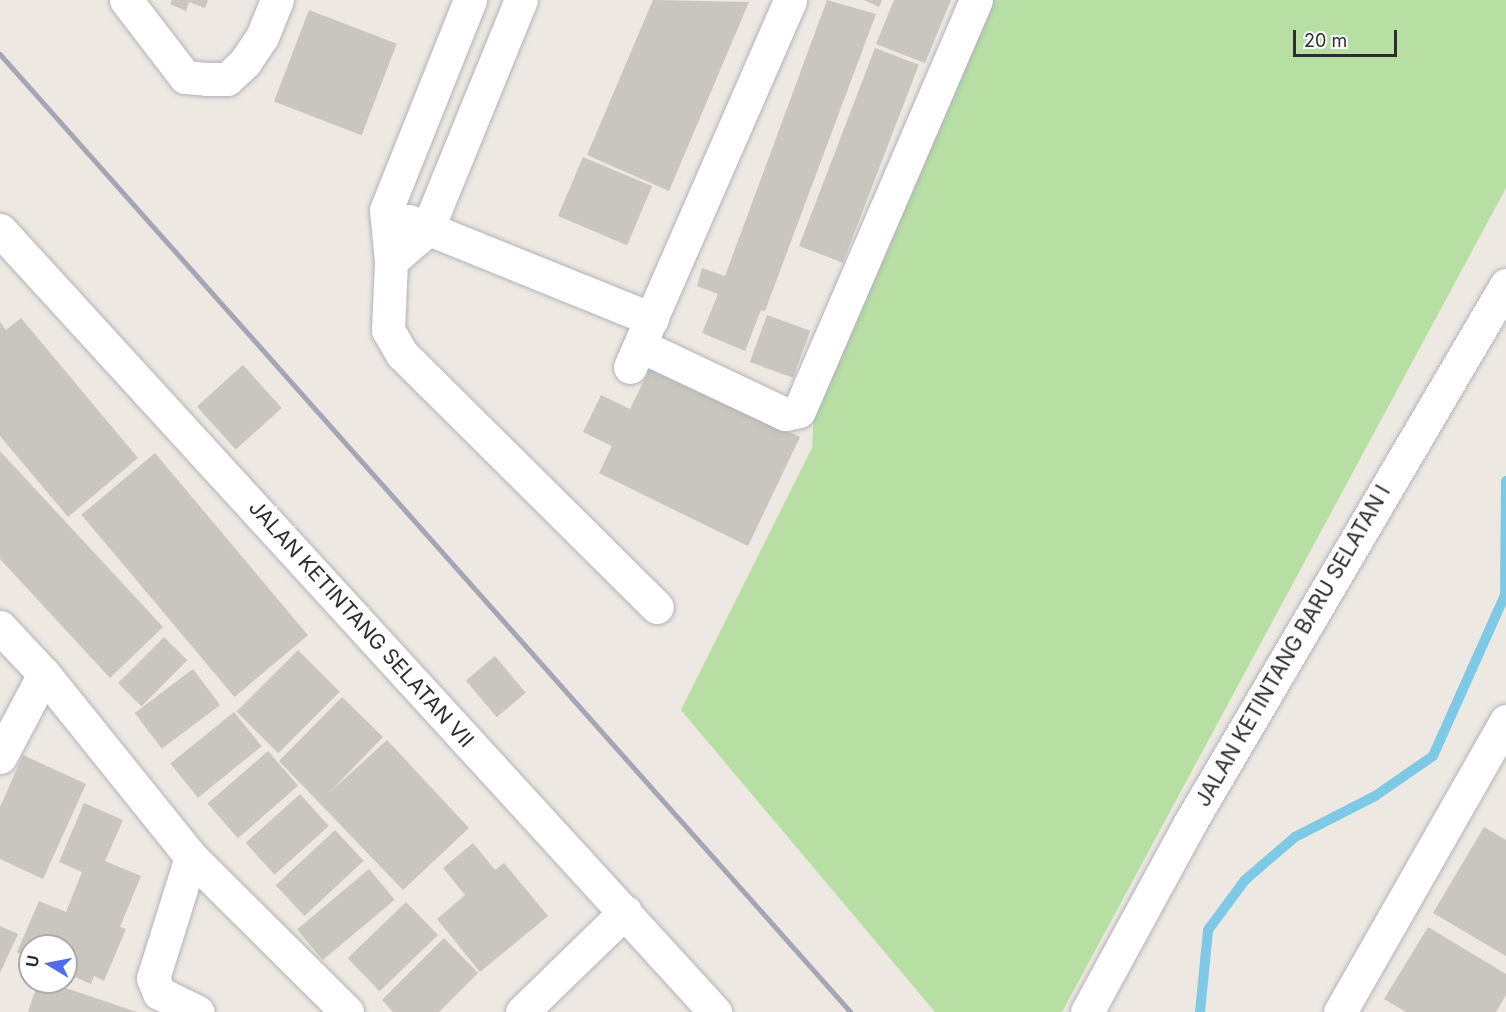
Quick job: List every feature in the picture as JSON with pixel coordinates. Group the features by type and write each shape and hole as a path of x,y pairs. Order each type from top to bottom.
{"street":[{"path":"126,0 186,77 227,79 245,62 262,37 277,0"},
{"path":"470,0 386,210 391,261 388,330 402,354 657,607"},
{"path":"391,261 428,230 521,0"},
{"path":"641,344 790,0"},
{"path":"386,210 428,230 641,344 785,414 799,411 976,0"},
{"name":"JALAN KETINTANG SELATAN VII","path":"0,230 715,1012"},
{"name":"JALAN KETINTANG BARU SELATAN I","path":"1087,1012 1190,823 1506,285"},
{"path":"0,627 44,674 191,857 347,1012"},
{"path":"0,757 44,674"},
{"path":"1340,1012 1506,721"},
{"path":"191,857 153,978 159,993 198,1012"},
{"path":"522,1012 625,912"}],"green space":[{"path":"993,0 1506,0 1506,188 1062,1012 935,1012 681,710 812,448 814,412"}],"building":[{"path":"172,0 208,0 205,8 189,2 186,11 170,4"},
{"path":"653,0 749,2 669,191 587,155"},
{"path":"827,0 876,14 765,311 761,310 745,351 702,333 718,294 697,286 702,268 725,276"},
{"path":"864,0 882,0 879,7"},
{"path":"894,0 951,0 925,63 876,44"},
{"path":"309,10 397,44 362,135 274,101"},
{"path":"875,48 919,65 843,263 799,246"},
{"path":"583,157 652,186 627,245 558,216"},
{"path":"767,315 810,331 793,378 750,362"},
{"path":"21,318 138,458 68,517 0,436 0,322 6,330"},
{"path":"652,364 800,437 748,546 599,473 612,446 583,432 601,395 630,409"},
{"path":"243,365 282,408 236,450 197,406"},
{"path":"0,451 163,627 110,678 0,559"},
{"path":"155,453 308,635 234,697 81,515"},
{"path":"164,637 187,660 141,706 118,683"},
{"path":"298,650 340,692 278,753 236,712"},
{"path":"495,656 526,693 497,717 466,680"},
{"path":"193,669 220,705 162,749 135,713"},
{"path":"342,697 383,737 329,793 387,740 469,828 403,890 279,761"},
{"path":"234,712 262,746 198,798 170,764"},
{"path":"268,751 298,786 238,838 208,803"},
{"path":"23,755 86,784 43,879 0,859 0,807"},
{"path":"300,794 329,826 275,875 246,843"},
{"path":"84,803 123,820 105,861 141,876 120,927 126,929 104,981 94,976 91,984 78,978 78,934 25,934 39,901 66,912 82,872 59,862"},
{"path":"1484,827 1506,840 1506,956 1433,913"},
{"path":"335,830 364,861 304,916 276,885"},
{"path":"473,843 495,870 504,863 548,916 480,972 437,919 465,895 443,868"},
{"path":"369,869 395,900 323,960 297,929"},
{"path":"406,902 438,935 380,991 348,958"},
{"path":"0,926 18,934 0,973"},
{"path":"1428,927 1506,974 1506,995 1496,1012 1406,1012 1384,999"},
{"path":"444,938 478,973 439,1012 393,1012 382,1000"},
{"path":"78,992 137,1012 28,1012 34,994 78,994"}],"waterway":[{"path":"1200,1012 1208,930 1245,880 1295,837 1375,796 1433,756 1505,595 1506,481"}],"railway":[{"path":"0,54 851,1012"}]}
